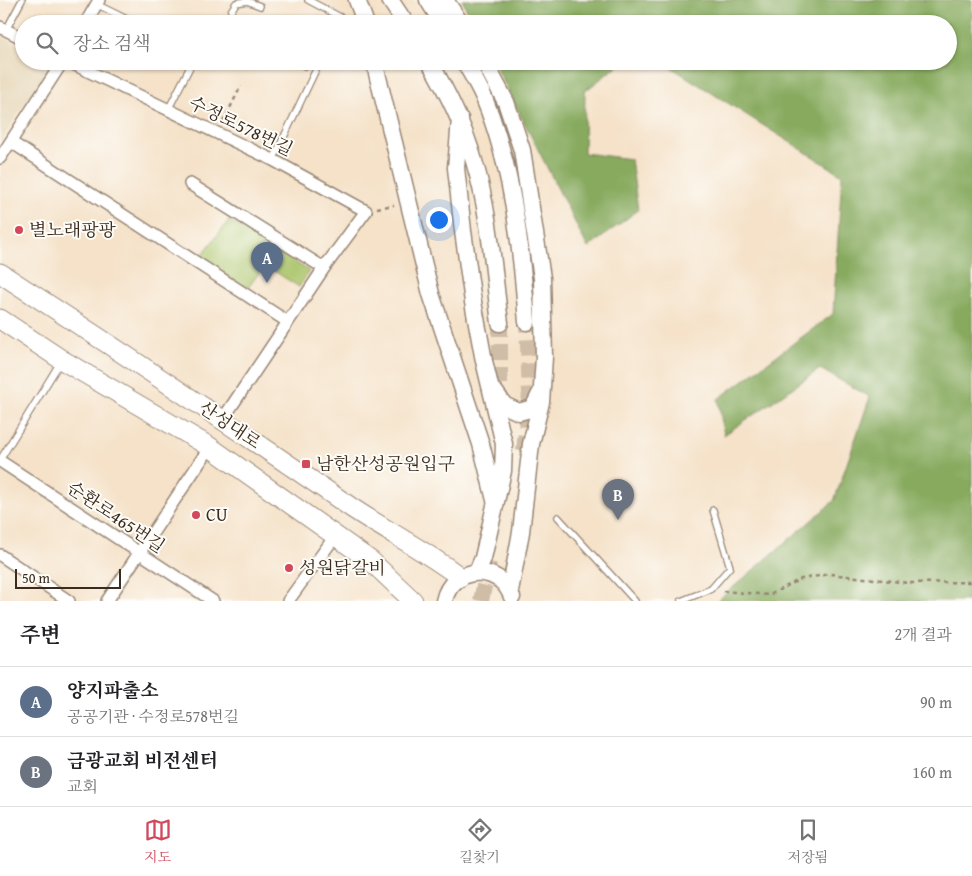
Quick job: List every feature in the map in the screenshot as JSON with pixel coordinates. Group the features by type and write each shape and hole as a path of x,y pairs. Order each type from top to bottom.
{"main road":[{"path":"357,0 363,15"},
{"path":"390,0 400,15"},
{"path":"428,0 437,15"},
{"path":"445,0 456,15"},
{"path":"376,70 431,294 481,444 496,504"},
{"path":"433,70 460,119 474,162 485,206 500,323"},
{"path":"469,70 484,97 503,155 523,263 527,322"},
{"path":"489,70 506,102 522,150 542,278 542,402 531,444 512,596"},
{"path":"444,601 451,585 469,574 483,558 503,471 504,444 473,302 463,231 456,168 460,119"},
{"name":"산성대로","path":"0,273 223,419 358,512 425,552 469,574"},
{"name":"산성대로","path":"0,319 62,360 210,448 371,561 413,601"},
{"path":"491,386 504,405 512,411 518,412 533,408 542,390"},
{"path":"469,574 496,577 512,596"}],"street":[{"path":"90,15 98,2"},
{"path":"3,28 15,34"},
{"path":"0,158 57,70"},
{"name":"수정로578번길","path":"86,70 273,160 366,211"},
{"path":"11,142 288,322"},
{"path":"190,184 324,268"},
{"path":"223,419 324,268 366,211"},
{"path":"107,601 210,448"},
{"name":"순환로465번길","path":"0,460 213,601"},
{"path":"288,601 336,536"},
{"path":"0,555 69,601"}],"lane":[{"path":"3,28 22,0"},
{"path":"308,0 336,15"},
{"path":"231,15 230,11 236,3 247,1 260,6"},
{"path":"98,2 121,15"},
{"path":"168,110 188,70"},
{"path":"273,160 316,70"},
{"path":"373,70 382,93"},
{"path":"0,460 62,360"},
{"path":"681,601 711,589 730,566 713,510"},
{"path":"558,517 635,601"}],"path":[{"path":"217,133 241,86"},
{"path":"366,211 400,204"},
{"path":"711,589 741,594 769,595 801,579 830,574 909,583 972,582"}],"shaded area":[{"path":"0,36 15,43 15,70 47,70 0,142"}],"green space":[{"path":"462,0 972,0 972,601 717,601 834,501 870,397 820,369 724,435 718,399 833,314 842,175 675,70 957,70 957,15 470,15"},
{"path":"498,70 612,70 585,91 584,153 631,159 638,210 588,248"},
{"path":"229,220 309,271 299,287 265,265 247,289 199,259"}],"tunnel":[{"path":"524,451 530,393 527,322"},
{"path":"500,323 500,408"},
{"path":"481,601 489,562"}],"place":[{"name":"별노래팡팡","path":"19,230"},
{"name":"양지파출소","path":"267,283"},
{"name":"남한산성공원입구","path":"306,464"},
{"name":"CU","path":"196,515"},
{"name":"금광교회 비전센터","path":"618,520"},
{"name":"성원닭갈비","path":"289,568"}]}
